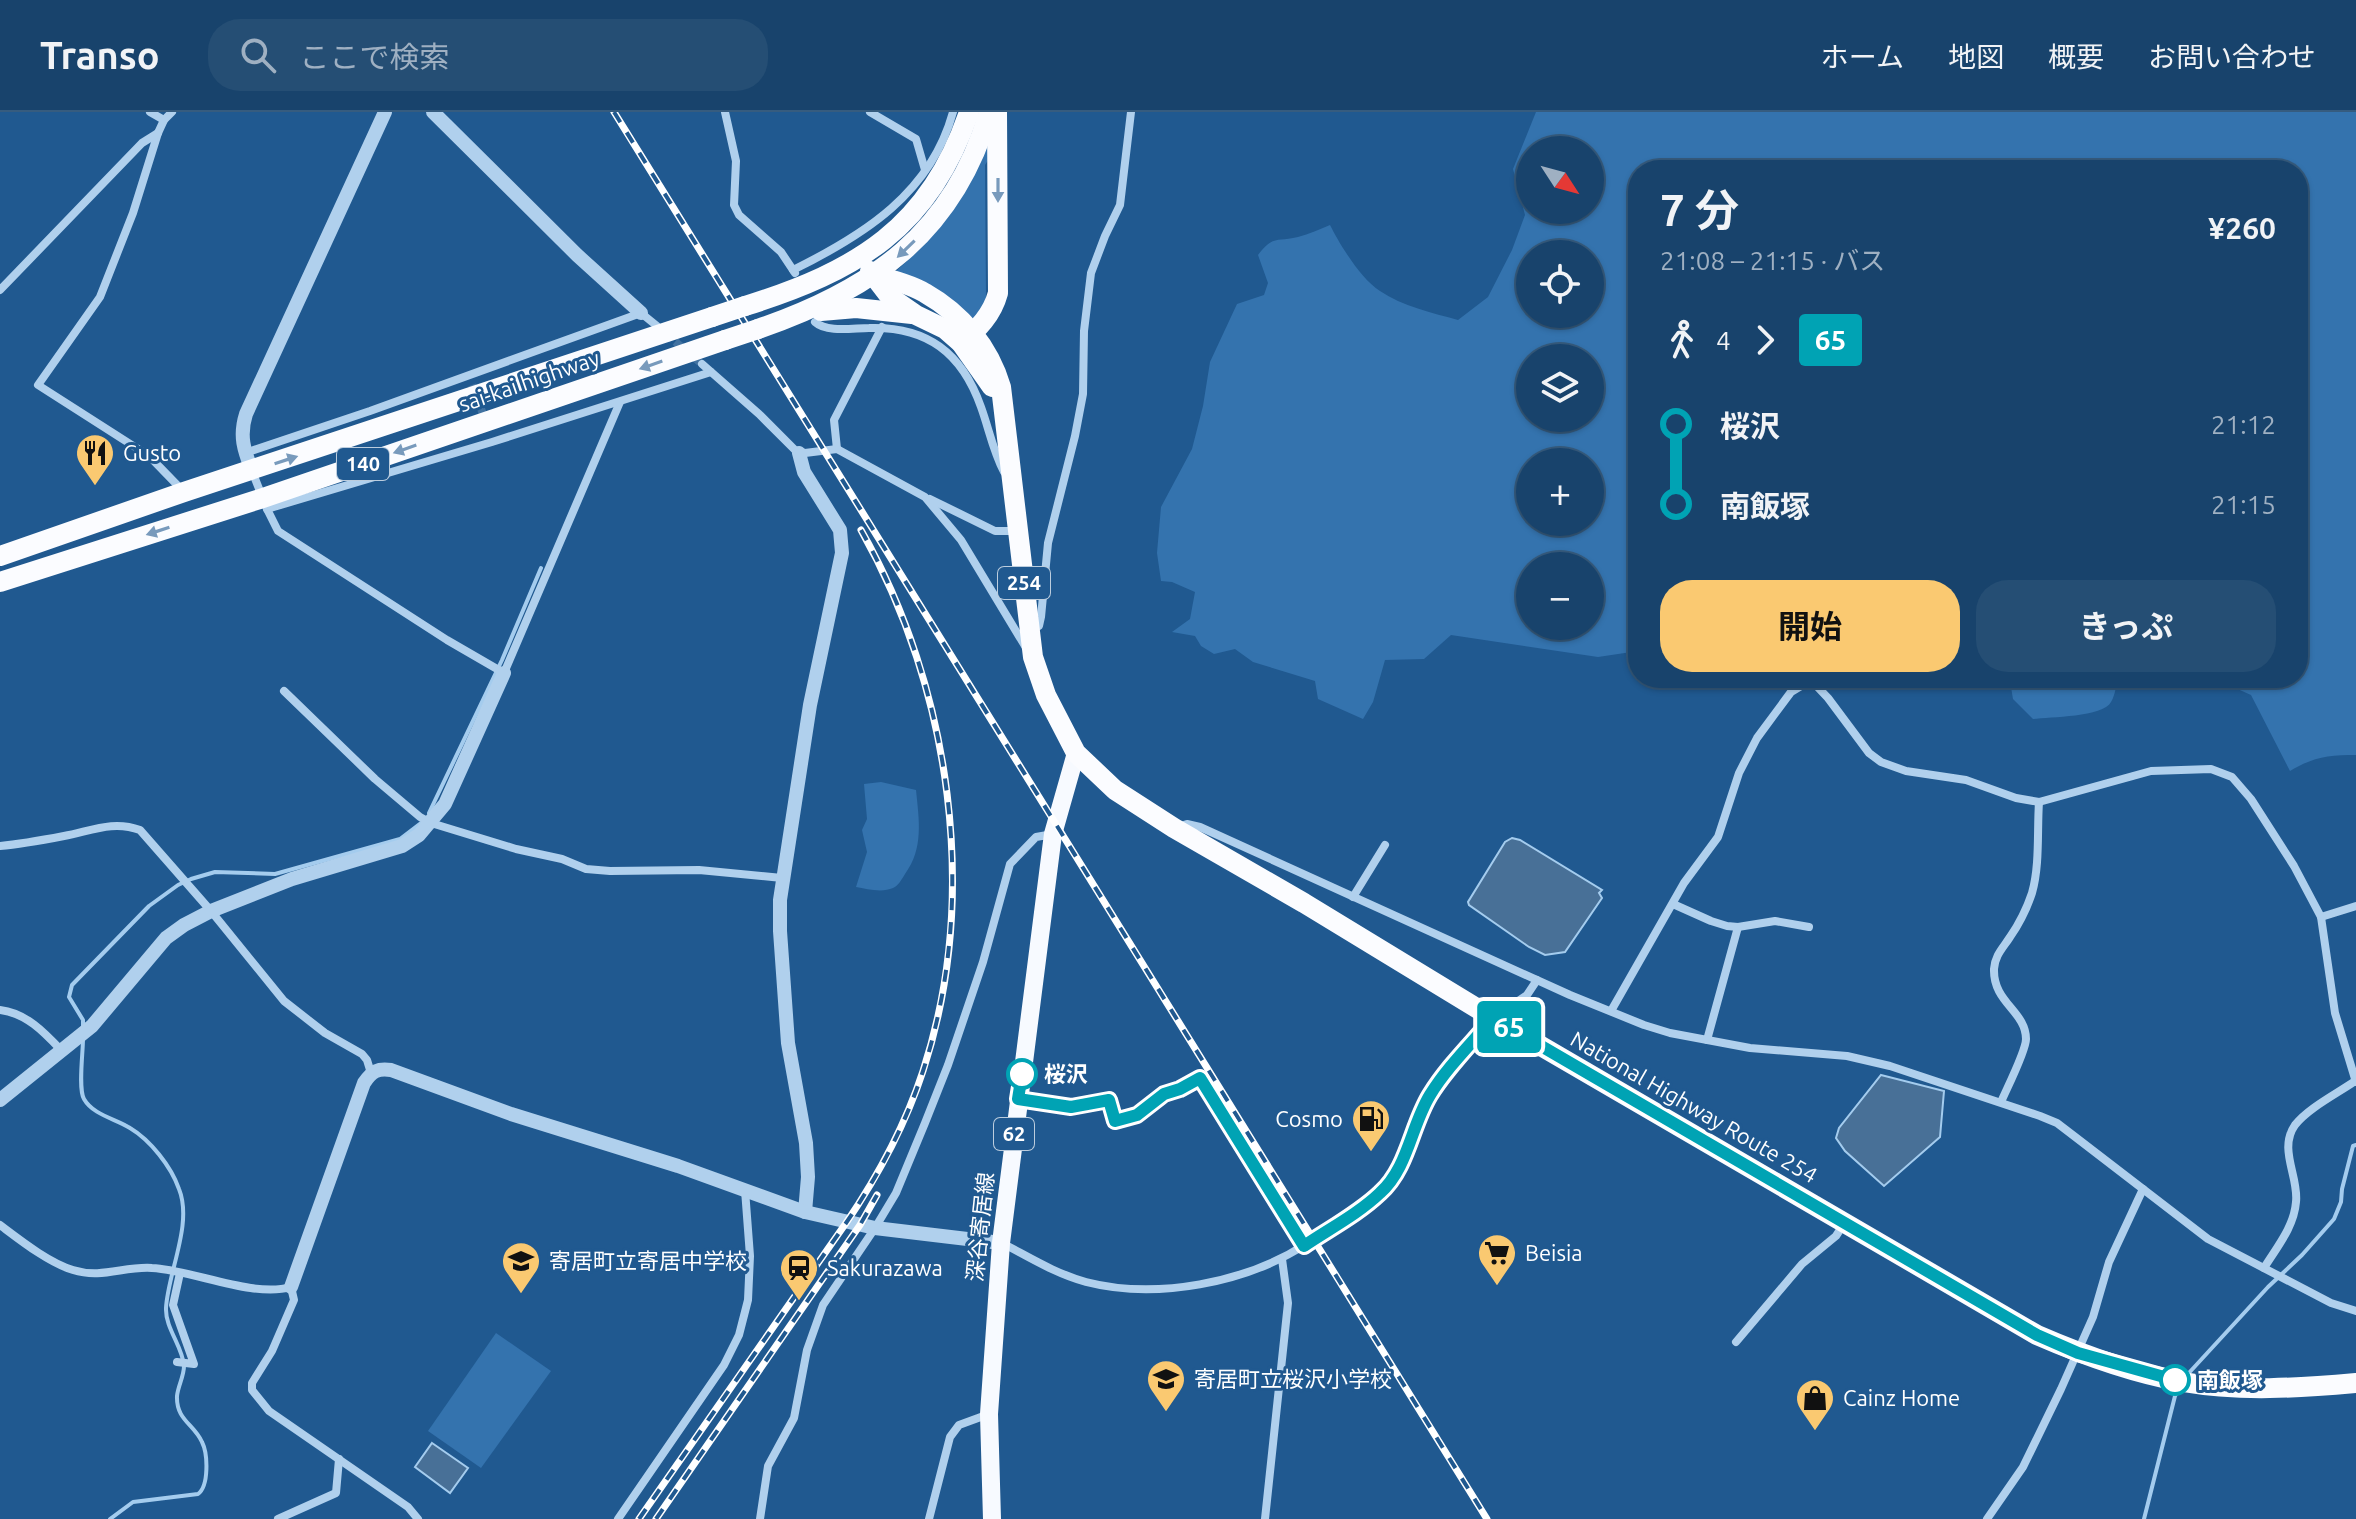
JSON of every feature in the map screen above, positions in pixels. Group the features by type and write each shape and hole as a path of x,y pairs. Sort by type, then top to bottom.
{"highway":[{"name":"sai-kai highway","path":"0,582 265,503 725,340 806,318 842,295 923,203 947,164 969,112"},
{"name":"sai-kai highway","path":"0,556 184,492 248,462 782,295 903,253 927,229 949,199 973,158 989,112"},
{"path":"967,338 994,308 998,293 997,112"},
{"name":"National Highway Route 254","path":"867,266 890,297 916,315 967,338 990,357 1002,404 1033,657 1046,695 1076,753 1115,790 1493,1018 2037,1335 2078,1353 2183,1382 2224,1387 2308,1387 2356,1383"},
{"name":"National Highway Route 254","path":"867,266 923,291 962,320 967,338"},
{"path":"806,318 856,308 916,315"}],"main road":[{"name":"深谷寄居線","path":"992,1519 989,1414 1001,1243 1053,834 1076,753"}],"street":[{"path":"150,112 164,120"},
{"path":"172,112 158,133 133,213 100,297 38,385 149,456 184,492"},
{"path":"385,112 241,429 248,462 278,531 504,673"},
{"path":"433,112 567,245 657,326"},
{"path":"725,112 736,161 734,205 739,215 781,252 798,280"},
{"path":"870,112 916,139 925,170"},
{"path":"793,270 868,229 908,193 940,146 953,112"},
{"path":"1030,629 1039,626 1041,617 1048,543 1083,394 1084,331 1091,273 1120,205 1131,112"},
{"path":"0,290 142,143 158,133"},
{"path":"248,462 641,313"},
{"path":"806,318 820,327 908,330 935,341 956,361 971,383 995,456 1012,488"},
{"path":"837,449 834,420 882,327"},
{"path":"702,364 799,453 804,472 840,530 842,553 810,705 782,878 780,931 783,979 788,1043 806,1143 808,1177 805,1212"},
{"path":"265,503 492,442 711,372"},
{"path":"0,1100 92,1026 166,938 184,925 292,879 402,846 431,823 445,804 504,673 620,402"},
{"path":"489,430 492,442"},
{"path":"799,453 837,449 995,531 1018,531"},
{"path":"925,497 961,540 1033,657"},
{"path":"1611,1011 1684,883 1718,837 1739,773 1757,738 1797,688"},
{"path":"1819,688 1862,745 1881,762 1906,771 1966,780 2016,798 2039,802 2151,771 2211,769 2232,777 2251,799 2294,866 2321,917 2335,1013 2356,1082 2308,1113 2290,1134 2290,1167 2297,1190 2296,1205 2288,1230 2264,1268"},
{"path":"284,691 375,779 431,823 516,849 562,859 586,869 699,870 782,878"},
{"path":"2001,1102 2026,1041 2018,1016 2000,996 1994,969 1998,953 2021,918 2032,892 2039,802"},
{"path":"0,846 69,835 112,824 140,830 284,1001 325,1033 362,1054 371,1073"},
{"path":"1174,828 1187,824 1200,827 1537,980 1644,1025 1750,1048 1847,1056 1890,1066 2057,1123 2208,1239 2331,1303 2356,1311"},
{"path":"760,1519 768,1466 794,1418 807,1350 823,1305 896,1193 948,1065 983,962 1010,864 1036,837 1053,834"},
{"path":"1353,897 1385,845"},
{"path":"1673,904 1711,921 1738,927 1775,921 1809,927"},
{"path":"2321,917 2356,906"},
{"path":"1707,1040 1738,927"},
{"path":"418,1519 408,1507 269,1411 252,1390 252,1383 272,1351 294,1300 291,1287 364,1083 371,1073 381,1068 552,1128 678,1166 805,1212 875,1228 1001,1243 1089,1283 1138,1290 1163,1289 1247,1274 1282,1259 1381,1192 1396,1173 1409,1146 1416,1120 1432,1092 1493,1018 1527,995 1537,980"},
{"path":"0,1010 32,1023 61,1050"},
{"path":"1018,1099 1071,1107 1109,1100 1115,1121 1137,1115 1164,1094 1200,1078 1309,1243"},
{"path":"1987,1519 2023,1467 2078,1353 2093,1317 2109,1262 2143,1189"},
{"path":"618,1519 724,1365 739,1335 748,1300 750,1271 745,1190"},
{"path":"1736,1342 1802,1264 1836,1236 1845,1222"},
{"path":"0,1225 22,1242 78,1272 89,1274 152,1268 244,1286 281,1290 291,1287"},
{"path":"1265,1519 1288,1303 1282,1259"},
{"path":"177,1362 194,1364 173,1305 180,1273"},
{"path":"929,1519 950,1437 959,1425 989,1414"},
{"path":"278,1519 336,1493 339,1459"}],"shaded area":[{"path":"1536,112 2356,112 2356,755 2322,758 2290,771 2251,695 2235,688 2308,688 2308,160 1628,160 1628,652 1598,657 1451,635 1424,659 1385,660 1373,702 1363,719 1318,699 1315,681 1253,662 1235,649 1214,654 1201,646 1195,636 1172,632 1190,619 1195,592 1172,582 1161,581 1157,553 1161,507 1192,449 1210,362 1237,304 1264,295 1268,283 1258,255 1263,249 1276,240 1298,237 1330,225 1345,252 1373,286 1408,305 1458,320 1488,297 1522,224 1604,224 1604,136 1526,136"},
{"path":"991,134 992,154 985,165 986,299 972,324 893,274 938,229"},
{"path":"2011,688 2116,688 2113,699 2106,707 2063,717 2033,719 2013,699"},
{"path":"881,782 916,790 919,834 911,864 897,886 879,890 856,887 867,852 862,830 867,819 864,784"},
{"path":"1512,838 1602,890 1599,893 1602,898 1565,952 1545,955 1469,905 1505,842"},
{"path":"1881,1075 1944,1091 1940,1137 1884,1186 1845,1151 1836,1138 1839,1128"},
{"path":"496,1333 551,1371 481,1468 428,1431"},
{"path":"432,1443 468,1468 450,1493 415,1467"}],"waterway":[{"path":"429,813 502,660 541,568"},
{"path":"83,1026 83,1020 69,997 72,985 149,906 178,885 215,872 275,874 400,839 421,823"},
{"path":"83,1039 81,1079 84,1099 93,1109 145,1139 165,1163 179,1189 183,1203 182,1233 166,1315 184,1366 177,1404 182,1416 202,1442 206,1462 206,1477 198,1494 133,1502 110,1519"},
{"path":"2187,1375 2334,1219 2341,1202 2353,1146 2356,1145"},
{"path":"2144,1519 2179,1389"}],"tunnel":[{"path":"666,334 702,364"},
{"path":"472,385 486,422"}],"railway":[{"path":"614,112 1487,1519"},
{"path":"639,1519 869,1187 890,1150 916,1091 940,1004 950,935 952,865 947,794 935,725 917,657 892,592 861,530"},
{"path":"656,1519 860,1225 877,1195"}],"bus line":[{"name":"65","path":"1022,1074 1018,1099 1071,1107 1109,1100 1115,1121 1137,1115 1164,1094 1200,1078 1304,1246 1381,1192 1396,1173 1409,1146 1416,1120 1432,1092 1493,1018 2037,1335 2078,1353 2175,1380"}],"place":[{"name":"Gusto","path":"95,487"},
{"name":"桜沢","path":"1022,1074"},
{"name":"Cosmo","path":"1371,1153"},
{"name":"Beisia","path":"1497,1287"},
{"name":"寄居町立寄居中学校","path":"521,1295"},
{"name":"Sakurazawa","path":"799,1302"},
{"name":"南飯塚","path":"2175,1380"},
{"name":"寄居町立桜沢小学校","path":"1166,1413"},
{"name":"Cainz Home","path":"1815,1432"}]}
